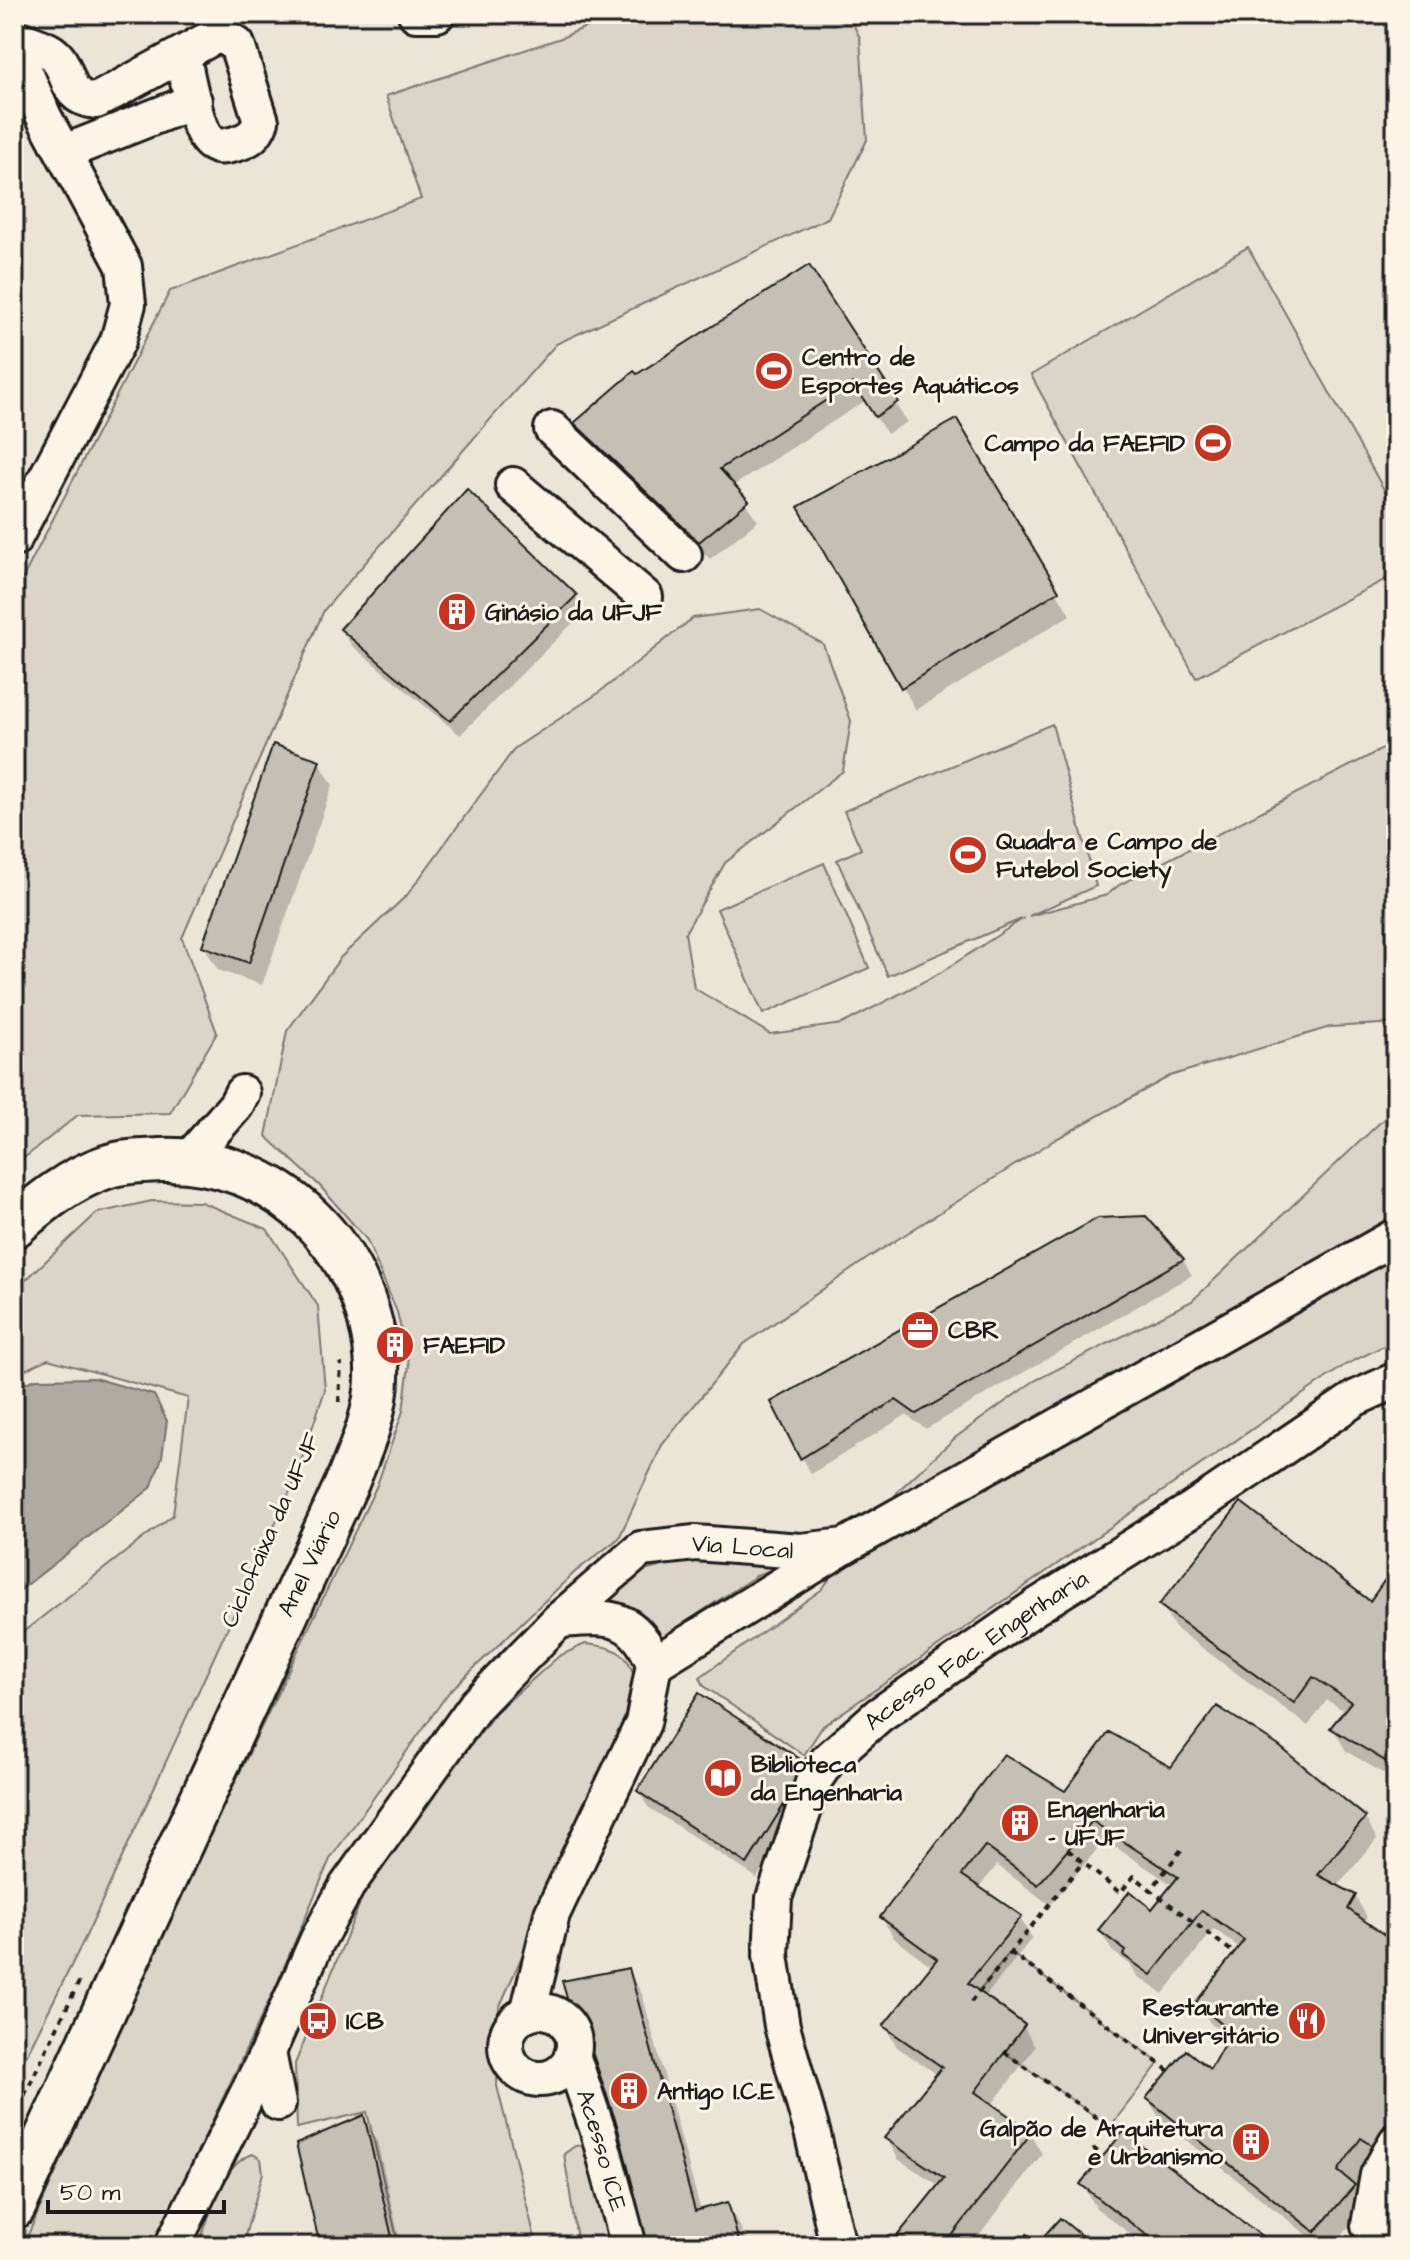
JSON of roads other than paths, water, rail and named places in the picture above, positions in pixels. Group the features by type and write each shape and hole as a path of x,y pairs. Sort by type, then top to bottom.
{"main road":[{"name":"Anel Viário","path":"14,1226 51,1194 106,1166 189,1159 245,1174 308,1213 342,1252 366,1306 378,1371 368,1432 14,2207"}],"lane":[{"path":"20,14 20,26 14,36 51,52 73,92 83,100 96,101 182,54 215,36 227,38 237,45 261,121 258,132 247,140 220,147 209,142 201,130 182,54"},
{"path":"416,14 437,14"},
{"path":"14,46 23,72 124,266 128,304 118,341 14,539"},
{"path":"65,152 194,101"},
{"path":"552,429 684,555"},
{"path":"513,485 645,597"},
{"path":"189,1159 239,1099 234,1132 245,1174"},
{"name":"Via Local","path":"172,2246 268,2052 317,1941 347,1886 476,1705 559,1620 641,1549 695,1543 801,1551 845,1546 1396,1236"},
{"name":"Acesso Fac. Engenharia","path":"838,2246 813,2135 782,2026 771,1955 774,1898 814,1780 828,1760 879,1715 1037,1606 1191,1510 1356,1398 1396,1380"},
{"path":"654,1664 845,1546"},
{"path":"528,2013 552,1914 643,1723 654,1664 638,1634 611,1617 559,1620"},
{"path":"550,2012 567,2024 574,2044 572,2055 561,2072 541,2079 531,2078 513,2066 508,2057 507,2036 512,2026 528,2013 550,2012"},
{"path":"268,2052 278,2103"},
{"name":"Acesso ICE","path":"572,2055 598,2131 629,2246"},
{"path":"1360,2235 1378,2175 1396,2142"},
{"path":"1360,2235 1396,2191"}],"place":[{"name":"Centro de Esportes Aquáticos","path":"774,371"},
{"name":"Campo da FAEFID","path":"1213,443"},
{"name":"Ginásio da UFJF","path":"457,612"},
{"name":"Quadra e Campo de Futebol Society","path":"968,855"},
{"name":"CBR","path":"920,1330"},
{"name":"FAEFID","path":"395,1345"},
{"name":"Biblioteca da Engenharia","path":"723,1778"},
{"name":"Engenharia - UFJF","path":"1020,1823"},
{"name":"ICB","path":"318,2021"},
{"name":"Restaurante Universitário","path":"1307,2021"},
{"name":"Antigo I.C.E","path":"629,2091"},
{"name":"Galpão de Arquitetura e Urbanismo","path":"1251,2142"}]}
